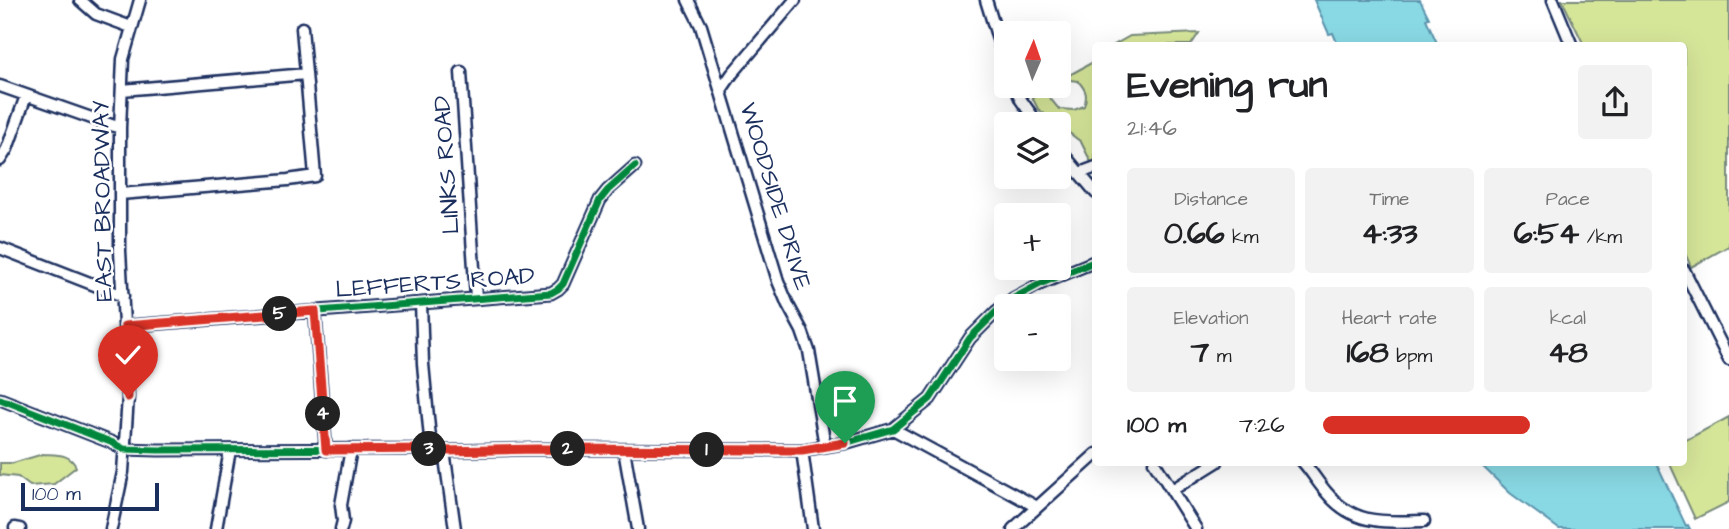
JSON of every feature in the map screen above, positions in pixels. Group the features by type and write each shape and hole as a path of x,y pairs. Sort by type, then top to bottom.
{"street":[{"path":"80,0 96,13 131,27"},
{"name":"EAST BROADWAY","path":"111,529 122,472 128,397 120,251 123,59 140,0"},
{"name":"WOODSIDE DRIVE","path":"688,0 701,26 778,281 802,330 809,351 825,446"},
{"path":"721,90 795,0"},
{"path":"986,0 994,26"},
{"path":"1553,0 1570,42"},
{"path":"120,194 315,176 302,28"},
{"name":"LINKS ROAD","path":"461,72 476,298"},
{"path":"122,90 306,74"},
{"path":"0,86 120,128"},
{"path":"0,160 7,149 26,96"},
{"path":"1071,163 1092,188"},
{"name":"LEFFERTS ROAD","path":"125,326 551,293 563,284 600,200 635,166"},
{"path":"1080,173 1092,168"},
{"path":"0,248 123,296"},
{"path":"0,399 124,449 802,450 845,443 893,429 930,399 970,338 996,312 1014,298 1042,283 1092,263"},
{"path":"1687,276 1729,360"},
{"path":"421,303 423,364 431,449"},
{"path":"315,311 326,450"},
{"path":"893,429 1037,507"},
{"path":"341,529 341,505 351,449"},
{"path":"216,529 230,450"},
{"path":"624,450 638,529"},
{"path":"802,450 813,529"},
{"path":"444,451 455,529"},
{"path":"1013,529 1092,458"},
{"path":"1157,466 1196,529"},
{"path":"1172,490 1211,466"},
{"path":"1306,466 1335,502 1359,517 1380,522 1424,521"}],"green space":[{"path":"1562,0 1729,0 1729,246 1691,267 1687,258 1687,42 1583,42"},
{"path":"1199,33 1193,42 1119,42 1130,36"},
{"path":"1092,63 1092,164 1081,142 1071,134 1071,112 1042,112 1032,98 1049,98 1059,109 1074,110 1084,106 1086,96 1078,81 1071,80 1071,74"},
{"path":"1729,417 1729,502 1695,519 1671,466 1687,466 1687,439"},
{"path":"43,454 66,457 76,467 54,484 30,486 18,477 0,475 0,463 13,463"}],"water":[{"path":"1314,0 1420,0 1437,42 1337,42 1333,33 1329,34"},
{"path":"1482,466 1658,466 1686,526 1690,529 1559,529 1510,493"}],"cycle path":[{"path":"125,326 551,293 563,284 600,200 635,166"},
{"path":"0,399 124,449 802,450 845,443 893,429 930,399 970,338 996,312 1014,298 1042,283 1092,263"}],"route":[{"path":"128,397 125,326 315,311 326,450 802,450 845,443"}]}
